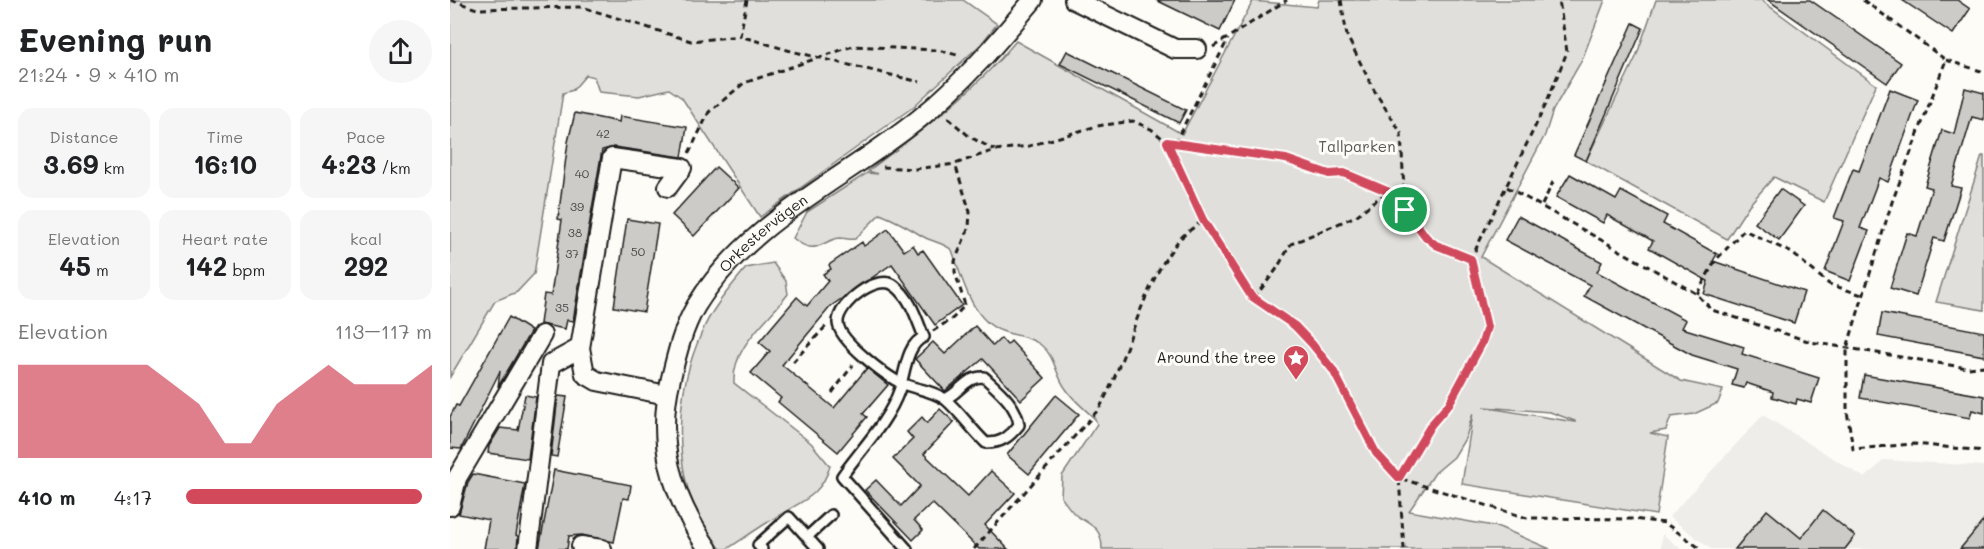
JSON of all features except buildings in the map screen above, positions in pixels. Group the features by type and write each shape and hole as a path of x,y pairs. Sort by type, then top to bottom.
{"street":[{"name":"Orkestervägen","path":"708,549 686,517 668,464 665,427 667,395 686,325 696,306 731,260 796,205 857,166 921,118 979,64 1033,0"},
{"path":"1074,0 1175,50 1197,49"},
{"path":"667,395 597,381 585,374 580,348 612,158 682,168 668,187"},
{"path":"450,506 457,478 542,335"},
{"path":"528,549 551,364 580,348"},
{"path":"581,546 602,549"}],"lane":[{"path":"907,549 842,476 891,407 902,383 912,348 918,340 924,337 909,302 894,285 885,282 874,284 859,294 838,316 839,329 862,354 902,383 945,399 986,443 999,443 1010,436 1018,425 1018,416 1010,404 984,377 976,377 962,385 954,396 945,399"},
{"path":"807,537 831,515"},
{"path":"762,549 758,545 789,517 818,549"}],"path":[{"path":"451,0 477,9 582,7 691,41 740,36 920,82"},
{"path":"740,36 747,0"},
{"path":"1197,49 1218,47 1287,0"},
{"path":"1341,0 1347,36 1374,90 1401,133 1405,210"},
{"path":"1404,549 1399,478 1431,425 1449,404 1485,335 1487,327 1471,259 1507,187 1567,52 1559,0"},
{"path":"1863,0 1946,60 1984,72"},
{"path":"1175,143 1228,39"},
{"path":"682,168 709,112 744,83 854,46 938,50 969,58 979,64"},
{"path":"1946,60 1892,202 1847,348 1847,411 1853,449 1914,444 1984,451"},
{"path":"948,118 970,137 995,150"},
{"path":"857,166 915,169 955,164 995,150 1029,146 1097,126 1133,121 1151,129 1167,142 1203,220 1254,298 1295,326 1333,370 1376,453 1399,478 1527,518 1633,519 1665,523 1701,549"},
{"path":"1167,142 1286,159 1329,174 1344,173 1394,194 1426,237 1436,245 1471,259"},
{"path":"924,337 953,318 965,305 955,272 955,261 969,227 970,212 955,164"},
{"path":"1542,205 1553,182"},
{"path":"1507,187 1697,294 1712,310 1811,342 1968,368 1984,366"},
{"path":"1254,298 1276,270 1291,244 1356,216 1387,191"},
{"path":"974,549 1099,410 1114,383 1129,337 1162,267 1179,240 1203,220"},
{"path":"1697,294 1715,261 1744,230 1792,253 1829,284 1862,295"},
{"path":"793,362 830,321 838,316"},
{"path":"832,393 862,354"}],"shaded area":[{"path":"1763,415 1865,478 1884,460 1984,466 1984,549 1711,549 1669,517"},
{"path":"1662,534 1681,549 1661,549"}],"green space":[{"path":"450,0 963,0 997,24 981,44 913,107 760,217 682,98 669,89 639,96 599,92 594,77 586,75 573,90 563,93 534,274 517,292 495,301 450,377"},
{"name":"Tallparken","path":"1319,0 1605,0 1582,60 1553,110 1545,135 1481,257 1681,381 1723,390 1718,403 1694,414 1671,417 1666,430 1650,433 1668,437 1656,515 1462,484 1473,413 1466,437 1454,457 1435,473 1409,511 1499,527 1550,549 1102,549 1098,532 1092,525 1075,514 1061,497 1062,476 1097,424 1095,419 1062,384 1050,355 1041,345 1027,338 1002,331 983,318 969,296 952,250 880,214 855,239 833,239 818,246 807,247 793,238 807,212 867,173 878,174 868,171 927,126 964,94 1000,60 1016,41 1182,134 1253,1 1317,7","holes":["1483,407 1550,412 1575,422"]},
{"path":"1656,0 1761,0 1876,85 1824,202 1774,177 1749,205 1727,239 1586,161 1636,57"},
{"path":"1982,156 1984,156 1984,310 1936,302"},
{"path":"773,263 786,281 788,294 745,346 735,370 734,383 811,443 830,466 821,485 809,497 727,549 721,549 701,524 685,477 681,453 681,428 686,379 702,332 722,299 746,268"}],"place":[{"name":"Around the tree","path":"1296,381"}],"route":[{"path":"1167,142 1286,159 1329,174 1344,173 1394,194 1405,210 1426,237 1436,245 1471,259 1474,282 1487,327 1482,343 1449,404 1431,425 1399,478 1376,453 1333,370 1312,344 1295,326 1251,296 1203,220 1167,142"}]}
